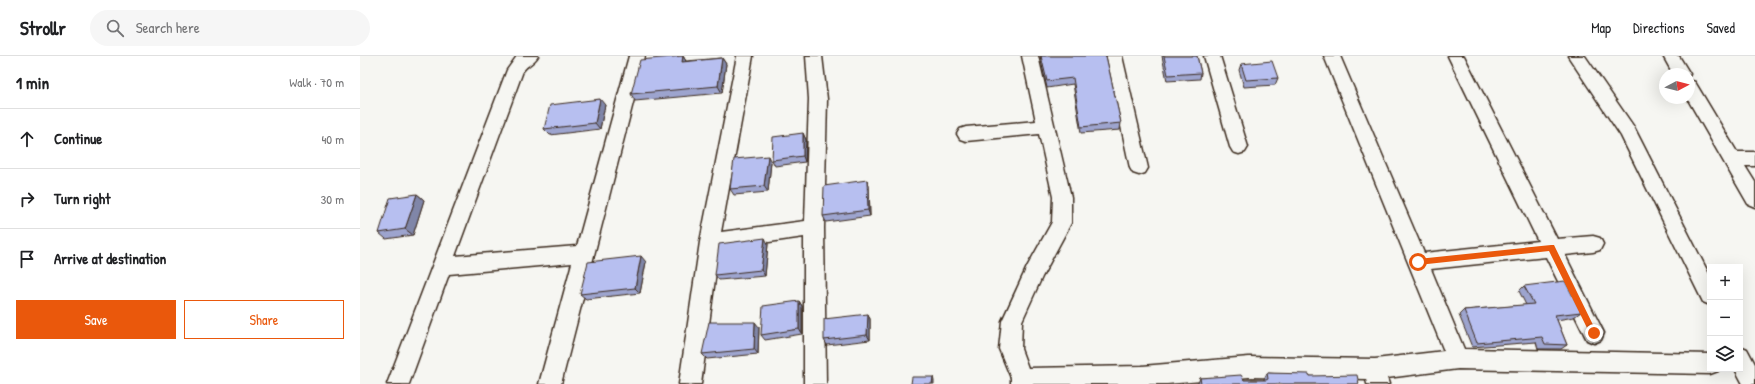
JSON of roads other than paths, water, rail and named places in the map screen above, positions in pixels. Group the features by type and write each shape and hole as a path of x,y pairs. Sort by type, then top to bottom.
{"street":[{"path":"398,384 515,70 521,61 530,56"},
{"path":"550,384 637,56"},
{"path":"690,384 710,242 745,56"},
{"path":"814,56 818,99 814,228 815,384"},
{"path":"1030,56 1062,197 1061,223 1034,273 1012,321 1010,349 1022,381 1142,380 1251,376 1377,377 1458,359 1707,364"},
{"path":"1114,56 1139,168"},
{"path":"1212,56 1239,147"},
{"path":"1332,56 1458,359"},
{"path":"1456,56 1594,333"},
{"path":"1576,56 1628,132 1707,290"},
{"path":"1672,56 1679,68"},
{"path":"1695,96 1755,199"},
{"path":"966,134 1046,127"},
{"path":"1732,159 1755,159"},
{"path":"710,242 814,228"},
{"path":"1418,262 1593,244"},
{"path":"442,266 584,254"},
{"path":"1743,364 1754,384"}]}
